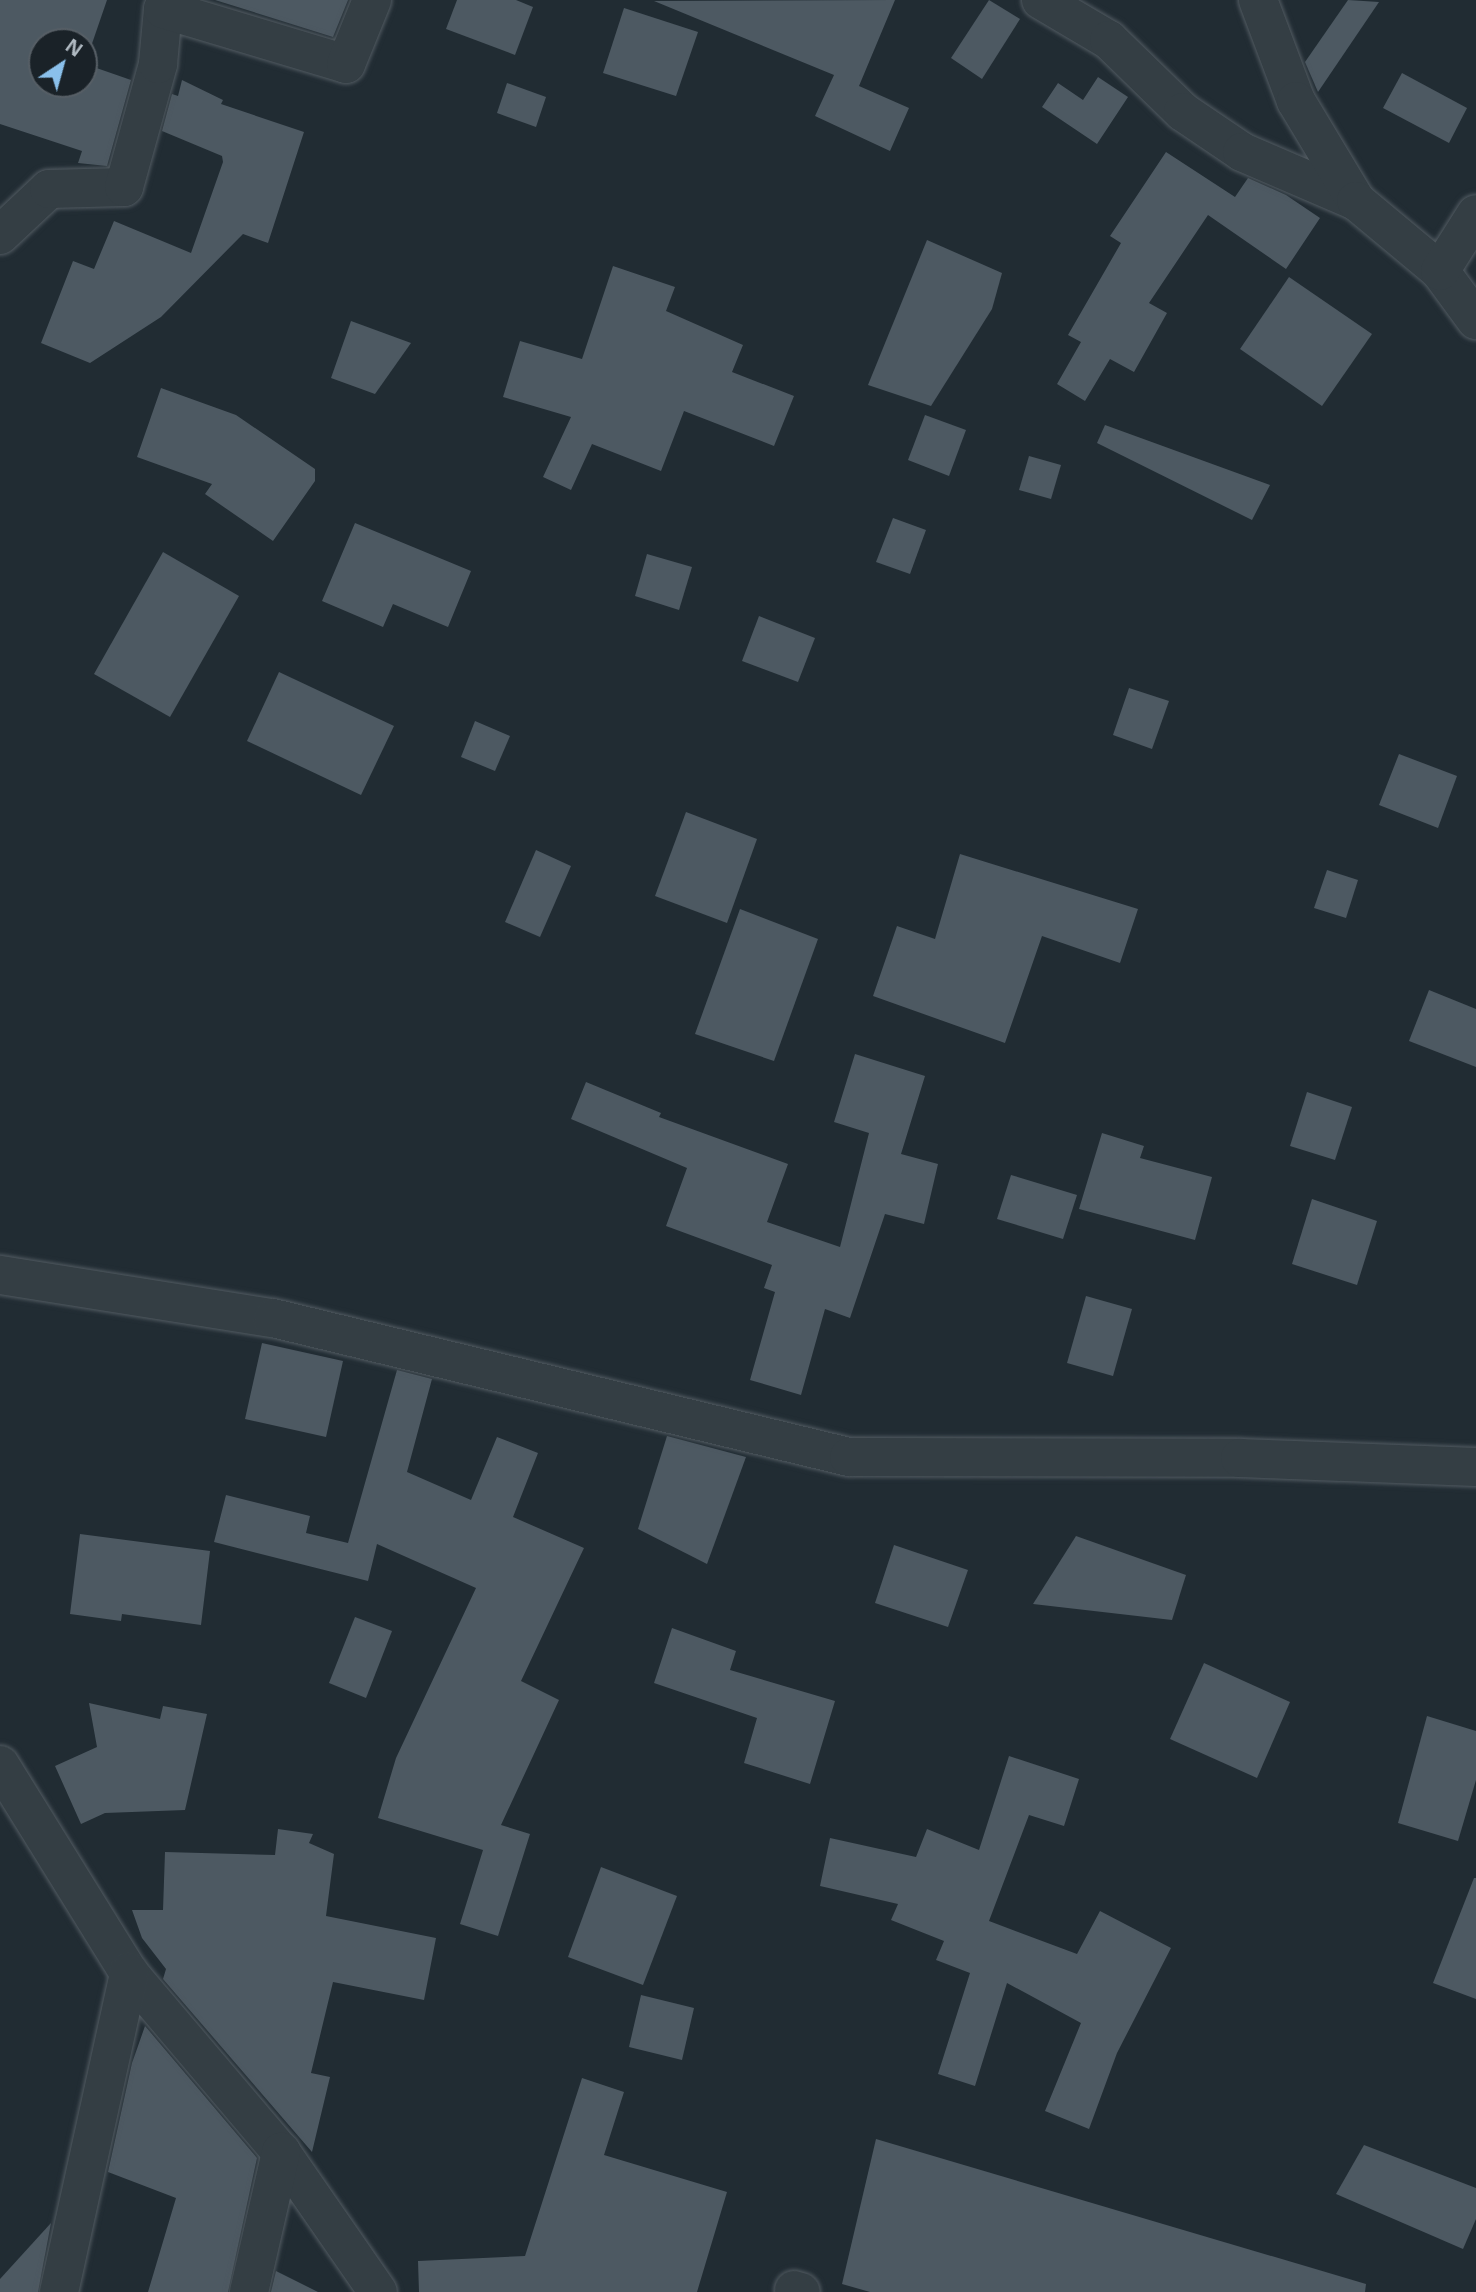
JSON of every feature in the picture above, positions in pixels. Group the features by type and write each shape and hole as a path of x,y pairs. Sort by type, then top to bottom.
{"street":[{"path":"0,235 50,189 124,187 158,64 163,9 346,64 372,0"},
{"path":"1041,0 1109,40 1183,112 1242,152 1356,201 1440,271 1476,320"},
{"path":"1258,0 1296,100 1356,201"},
{"path":"1440,271 1476,214"},
{"path":"0,1275 273,1318 849,1457 1240,1458 1476,1467"},
{"path":"0,1765 129,1973 281,2152 378,2292"},
{"path":"59,2292 129,1973"},
{"path":"249,2292 281,2152"}],"building":[{"path":"0,0 107,0 97,28 28,28 28,98 98,98 98,69 131,80 107,166 78,163 82,151 0,124"},
{"path":"215,0 348,0 333,37"},
{"path":"457,0 516,0 533,7 515,55 446,29"},
{"path":"895,0 859,86 909,108 890,151 815,116 834,75 654,1"},
{"path":"989,0 1020,19 982,79 951,58"},
{"path":"1348,0 1379,2 1318,92 1305,62"},
{"path":"624,8 698,32 676,96 603,73"},
{"path":"1402,73 1467,108 1449,143 1383,108"},
{"path":"1098,77 1128,97 1097,144 1042,107 1058,83 1083,100"},
{"path":"182,80 223,100 221,104 304,132 268,243 243,234 161,317 90,363 41,343 73,261 94,269 114,221 191,253 223,162 222,156 162,131 172,94 178,96"},
{"path":"507,83 546,97 536,127 497,113"},
{"path":"1166,152 1235,197 1248,178 1286,195 1320,218 1286,269 1208,215 1149,303 1167,313 1134,372 1110,359 1085,401 1057,384 1081,342 1068,335 1121,243 1110,236"},
{"path":"927,240 1002,273 992,309 931,406 868,385"},
{"path":"613,266 675,287 666,311 743,345 732,372 794,396 774,446 684,411 661,471 592,444 571,490 543,477 571,417 503,397 520,341 582,359"},
{"path":"1289,277 1372,334 1322,406 1240,349"},
{"path":"351,321 411,343 375,394 331,378"},
{"path":"161,388 236,415 315,469 315,481 273,541 205,494 212,484 137,457"},
{"path":"925,415 966,430 949,476 908,460"},
{"path":"1105,425 1270,485 1252,520 1097,443"},
{"path":"1029,456 1061,465 1051,499 1019,490"},
{"path":"893,518 926,530 910,574 876,562"},
{"path":"355,523 471,571 448,627 393,604 383,627 322,601"},
{"path":"163,552 239,596 170,717 94,674"},
{"path":"647,554 692,567 679,610 635,596"},
{"path":"759,616 815,638 798,682 742,661"},
{"path":"279,672 394,726 361,795 247,741"},
{"path":"1129,688 1169,701 1152,749 1113,735"},
{"path":"475,721 510,736 495,771 461,757"},
{"path":"1399,754 1457,776 1438,828 1379,805"},
{"path":"686,812 757,839 727,923 655,896"},
{"path":"536,850 571,866 540,937 505,922"},
{"path":"960,854 1138,909 1120,963 1042,936 1005,1043 873,996 897,926 935,939"},
{"path":"1327,870 1358,880 1346,918 1314,908"},
{"path":"740,909 818,939 774,1061 695,1034"},
{"path":"1429,990 1476,1009 1476,1067 1409,1041"},
{"path":"855,1054 925,1076 901,1154 938,1164 924,1224 885,1214 850,1318 825,1309 801,1395 750,1380 775,1292 764,1288 772,1265 666,1226 687,1168 571,1119 586,1082 661,1113 659,1117 788,1164 767,1222 840,1247 869,1133 834,1122"},
{"path":"1307,1092 1352,1107 1335,1160 1290,1146"},
{"path":"1102,1133 1144,1146 1140,1158 1212,1177 1195,1240 1079,1209"},
{"path":"1011,1175 1077,1195 1063,1239 997,1219"},
{"path":"1312,1199 1377,1221 1357,1285 1292,1264"},
{"path":"1086,1296 1132,1309 1113,1376 1067,1363"},
{"path":"262,1343 343,1361 326,1437 245,1419"},
{"path":"397,1370 432,1379 407,1472 471,1500 497,1437 538,1453 513,1517 584,1548 521,1681 559,1700 501,1825 530,1834 498,1936 460,1924 483,1850 378,1818 396,1758 476,1588 377,1544 368,1581 214,1542 226,1495 310,1516 306,1533 348,1543"},
{"path":"667,1436 746,1457 707,1564 638,1529"},
{"path":"80,1534 210,1551 201,1625 122,1614 121,1621 70,1614"},
{"path":"1076,1536 1186,1575 1172,1620 1033,1604"},
{"path":"894,1545 968,1570 948,1627 875,1603"},
{"path":"355,1617 392,1631 366,1698 329,1683"},
{"path":"672,1628 736,1651 730,1670 835,1701 810,1784 744,1763 757,1718 654,1683"},
{"path":"1204,1663 1290,1702 1257,1778 1170,1739"},
{"path":"89,1703 160,1719 163,1706 207,1714 185,1810 105,1813 81,1824 55,1766 97,1747"},
{"path":"1427,1716 1476,1731 1476,1780 1458,1841 1398,1823"},
{"path":"1009,1756 1079,1779 1064,1826 1029,1815 989,1921 1077,1954 1100,1911 1171,1948 1117,2053 1089,2129 1045,2111 1081,2023 1007,1983 975,2086 938,2074 970,1973 936,1960 944,1941 891,1920 898,1904 820,1886 830,1838 916,1857 927,1829 979,1850"},
{"path":"278,1829 313,1834 309,1843 334,1854 326,1916 436,1938 424,2000 333,1982 311,2073 330,2077 312,2152 163,1979 166,1969 142,1938 132,1910 163,1910 165,1852 275,1855"},
{"path":"601,1867 677,1896 643,1985 568,1957"},
{"path":"1476,1878 1476,1999 1433,1983"},
{"path":"641,1995 694,2008 682,2060 629,2047"},
{"path":"145,2026 257,2158 228,2292 148,2292 176,2198 108,2172 132,2063"},
{"path":"582,2078 624,2092 604,2155 727,2192 697,2292 419,2292 418,2261 525,2256"},
{"path":"876,2139 1366,2284 1365,2292 870,2292 842,2284"},
{"path":"1364,2145 1476,2188 1476,2219 1463,2249 1336,2194"},
{"path":"51,2223 38,2292 0,2292 0,2279"},
{"path":"276,2271 318,2292 271,2292"}]}
